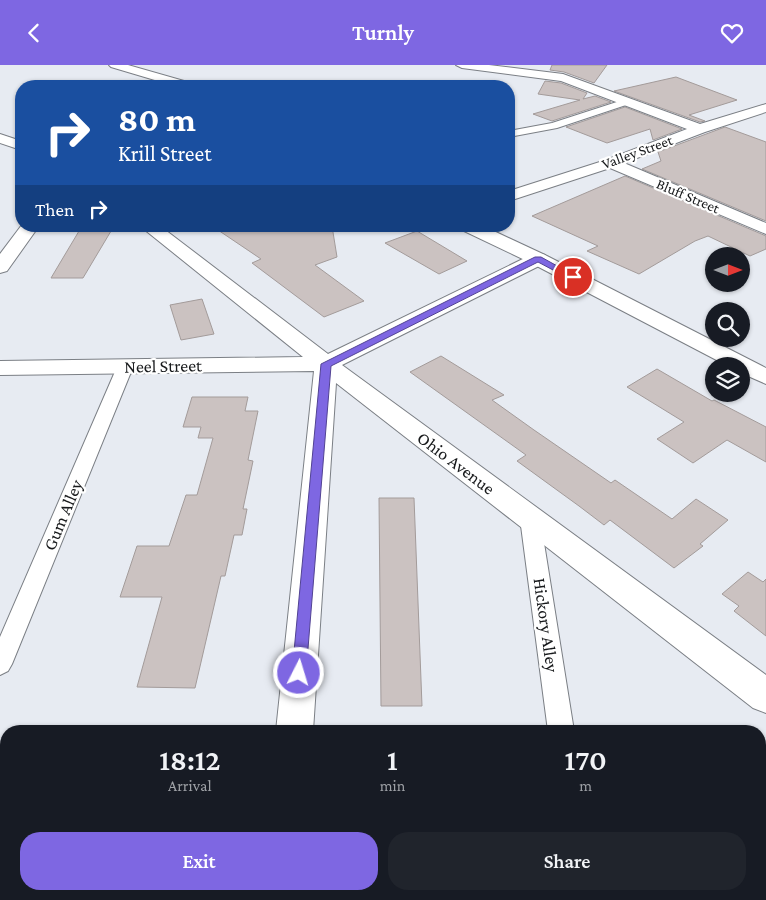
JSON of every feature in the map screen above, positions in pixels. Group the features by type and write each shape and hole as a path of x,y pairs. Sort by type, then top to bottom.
{"street":[{"path":"115,65 166,80"},
{"path":"462,65 562,78 700,129"},
{"name":"Valley Street","path":"515,194 611,163 700,129 766,108"},
{"path":"738,118 757,124"},
{"path":"0,138 15,144"},
{"name":"Bluff Street","path":"611,163 766,229"},
{"path":"0,267 26,232"},
{"name":"Ohio Avenue","path":"157,232 326,364 766,696"},
{"path":"481,232 538,259 766,377"},
{"path":"295,725 326,364 538,259"},
{"name":"Neel Street","path":"0,368 326,364"}],"lane":[{"path":"515,134 554,126 626,102"},
{"name":"Gum Alley","path":"0,664 125,367"},
{"name":"Hickory Alley","path":"530,518 561,725"}],"building":[{"path":"552,65 607,65 594,83 564,72 550,70"},
{"path":"676,77 737,100 689,115 705,121 700,122 614,91"},
{"path":"545,81 561,83 587,93 583,99 595,96 611,102 552,121 533,114 580,100 538,94"},
{"path":"625,107 682,129 653,140 650,129 607,143 566,127"},
{"path":"725,127 766,142 766,221 642,169 661,161 658,152"},
{"path":"625,176 766,236 766,249 750,256 750,247 731,247 708,236 695,241 639,274 587,251 598,246 532,216"},
{"path":"78,232 110,232 83,278 51,278"},
{"path":"221,232 333,232 337,257 315,265 364,301 324,317 252,263 261,259"},
{"path":"419,232 467,261 439,274 385,243"},
{"path":"202,299 214,334 181,340 170,305"},
{"path":"441,356 504,395 492,400 534,430 611,483 615,480 672,519 696,499 728,520 700,544 703,546 674,568 610,520 604,525 517,461 526,455 410,372"},
{"path":"657,369 705,397 705,402 718,402 766,427 766,462 727,440 693,463 657,439 684,422 627,387"},
{"path":"192,397 248,397 245,411 258,411 248,460 253,461 243,509 247,509 242,535 234,535 225,576 221,576 195,688 137,687 162,597 120,597 137,546 169,546 186,495 197,495 213,438 198,438 201,427 183,427"},
{"path":"379,498 414,498 422,706 381,706"},
{"path":"748,572 763,582 766,579 766,636 734,611 739,606 722,594"}],"route":[{"path":"299,673 326,364 538,259 573,277"}]}
